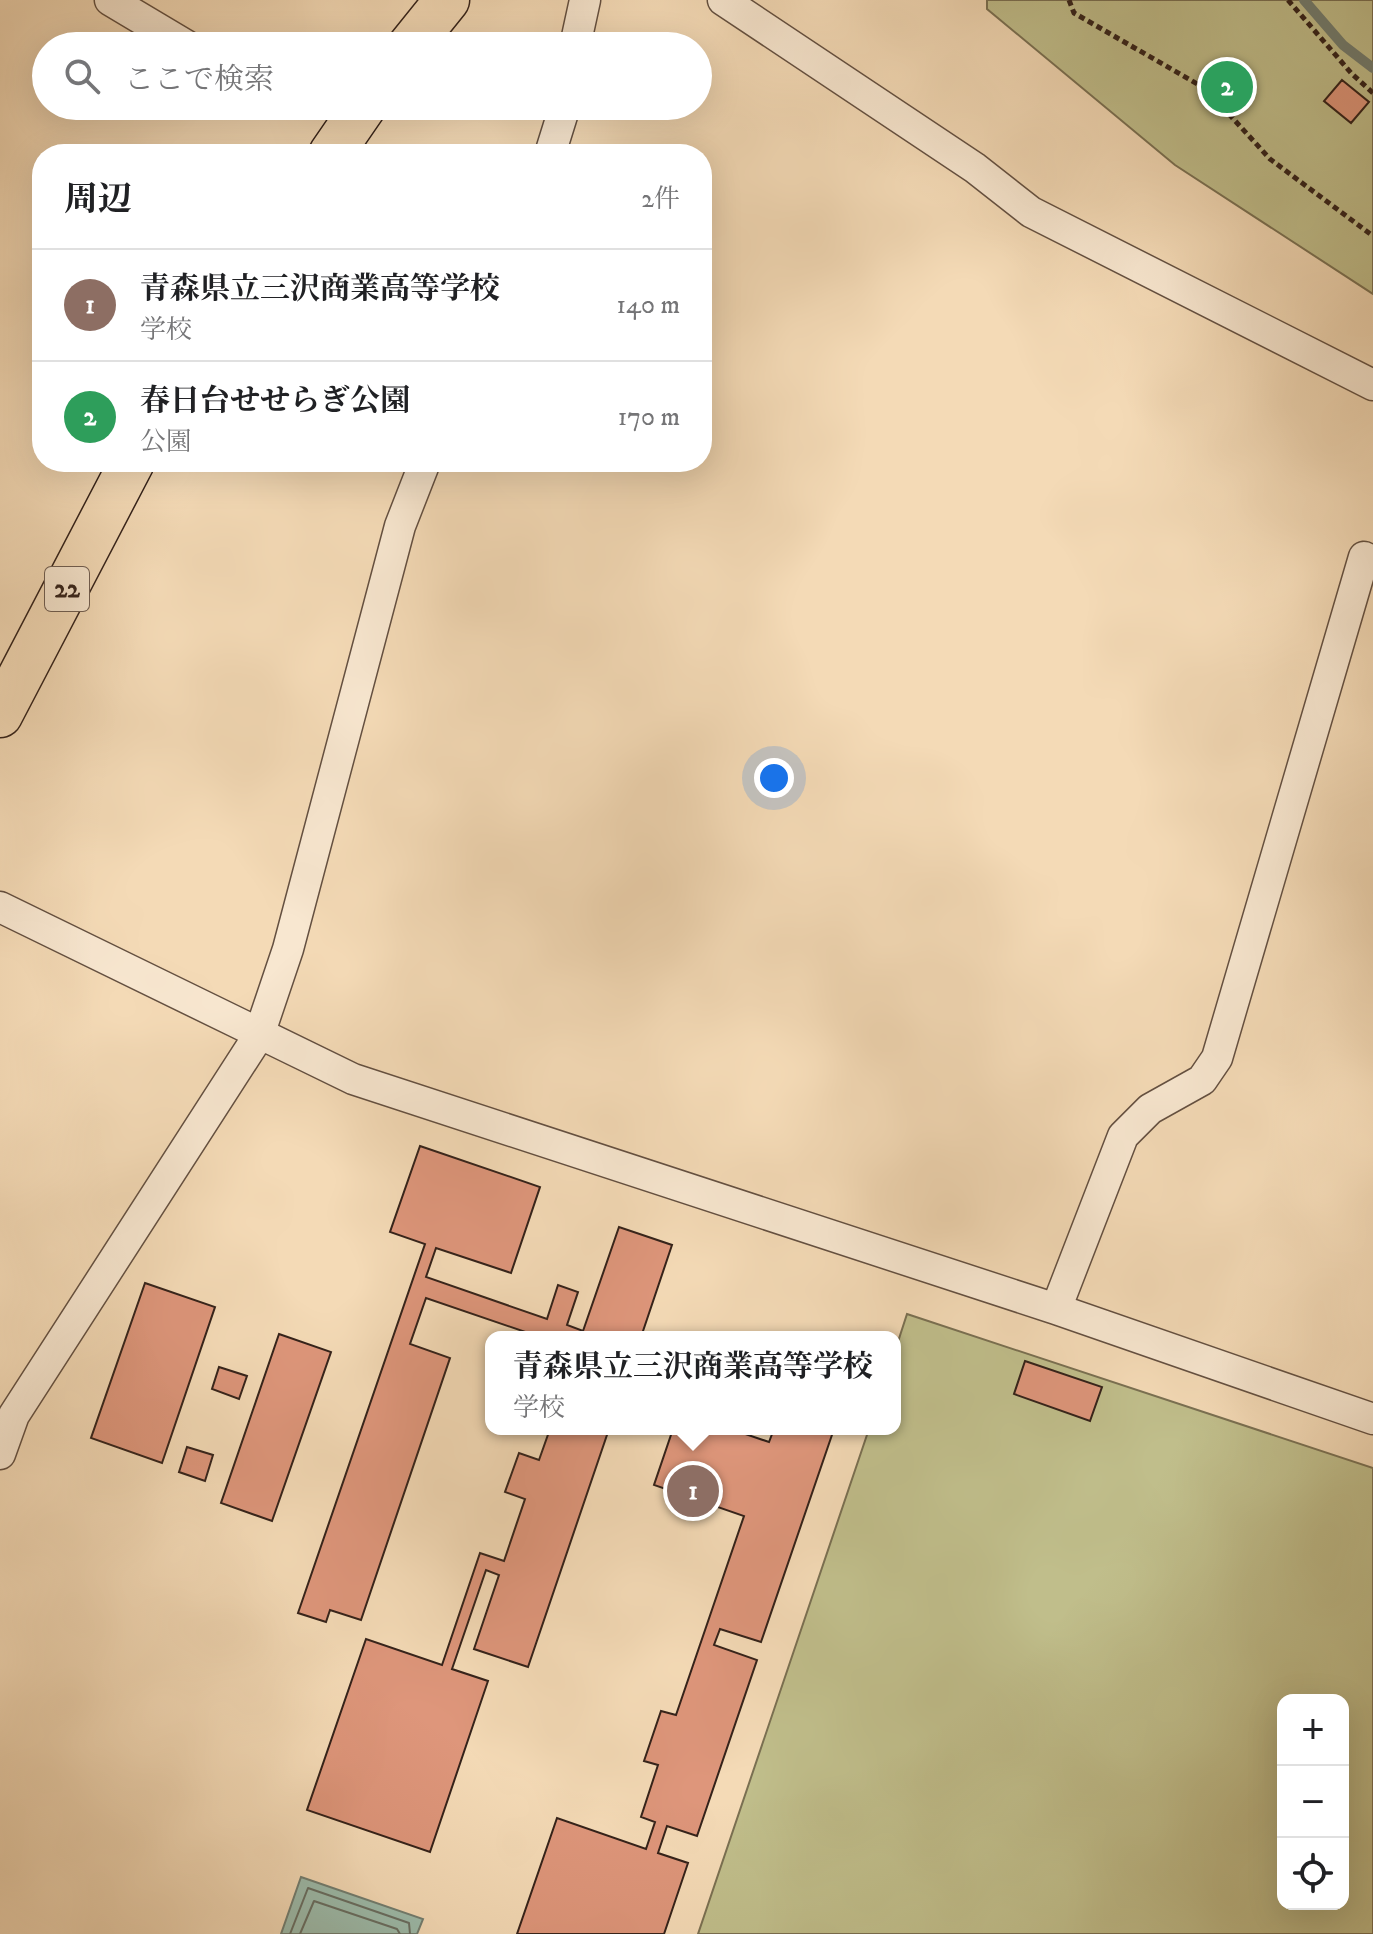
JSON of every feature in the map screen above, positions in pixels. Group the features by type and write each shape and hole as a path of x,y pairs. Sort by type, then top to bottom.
{"main road":[{"path":"421,32 447,0"},
{"path":"338,144 354,120"},
{"name":"22","path":"0,715 127,472"}],"street":[{"path":"110,0 164,32"},
{"path":"578,32 585,0"},
{"path":"723,0 975,168 1031,212 1373,385"},
{"path":"553,144 561,120"},
{"path":"0,1454 14,1415 259,1035 288,949 400,526 421,472"},
{"path":"1056,1309 1123,1136 1150,1109 1202,1080 1217,1058 1364,557 1373,561"},
{"path":"0,907 353,1079 1056,1309 1373,1419"}],"path":[{"path":"1069,0 1074,13 1206,89 1270,159 1373,236"},
{"path":"1288,0 1352,74 1373,93"}],"shaded area":[{"path":"987,0 1373,0 1373,294 1175,165 987,9"},
{"path":"907,1314 1373,1468 1373,1934 698,1934 867,1435 901,1435 901,1332"}],"water":[{"path":"301,1877 423,1919 417,1934 281,1934"}],"building":[{"path":"1342,80 1369,102 1351,123 1324,101"},
{"path":"420,1146 540,1187 511,1273 436,1248 426,1277 547,1319 558,1285 578,1292 567,1325 583,1331 522,1331 426,1298 410,1344 450,1358 361,1620 330,1610 326,1622 298,1613 425,1244 390,1232"},
{"path":"619,1227 672,1245 643,1331 583,1331"},
{"path":"145,1283 215,1307 162,1463 91,1438"},
{"path":"279,1334 331,1352 272,1521 221,1503"},
{"path":"1025,1361 1102,1387 1090,1421 1014,1394"},
{"path":"219,1367 247,1376 239,1399 212,1389"},
{"path":"548,1435 607,1435 528,1667 474,1649 499,1575 486,1570 452,1669 488,1681 430,1852 307,1810 366,1639 442,1665 480,1553 504,1561 525,1499 505,1492 519,1453 539,1460"},
{"path":"671,1435 748,1435 769,1442 772,1435 832,1435 761,1642 720,1629 714,1645 757,1660 697,1836 667,1826 658,1853 688,1863 664,1934 517,1934 557,1818 646,1849 655,1822 641,1817 658,1765 644,1761 661,1711 676,1715 744,1516 654,1485"},
{"path":"187,1447 213,1455 205,1481 179,1472"}],"waterway":[{"path":"1304,0 1343,45 1373,68"}],"place":[{"name":"春日台せせらぎ公園","path":"1227,87"},
{"name":"青森県立三沢商業高等学校","path":"693,1491"}]}
